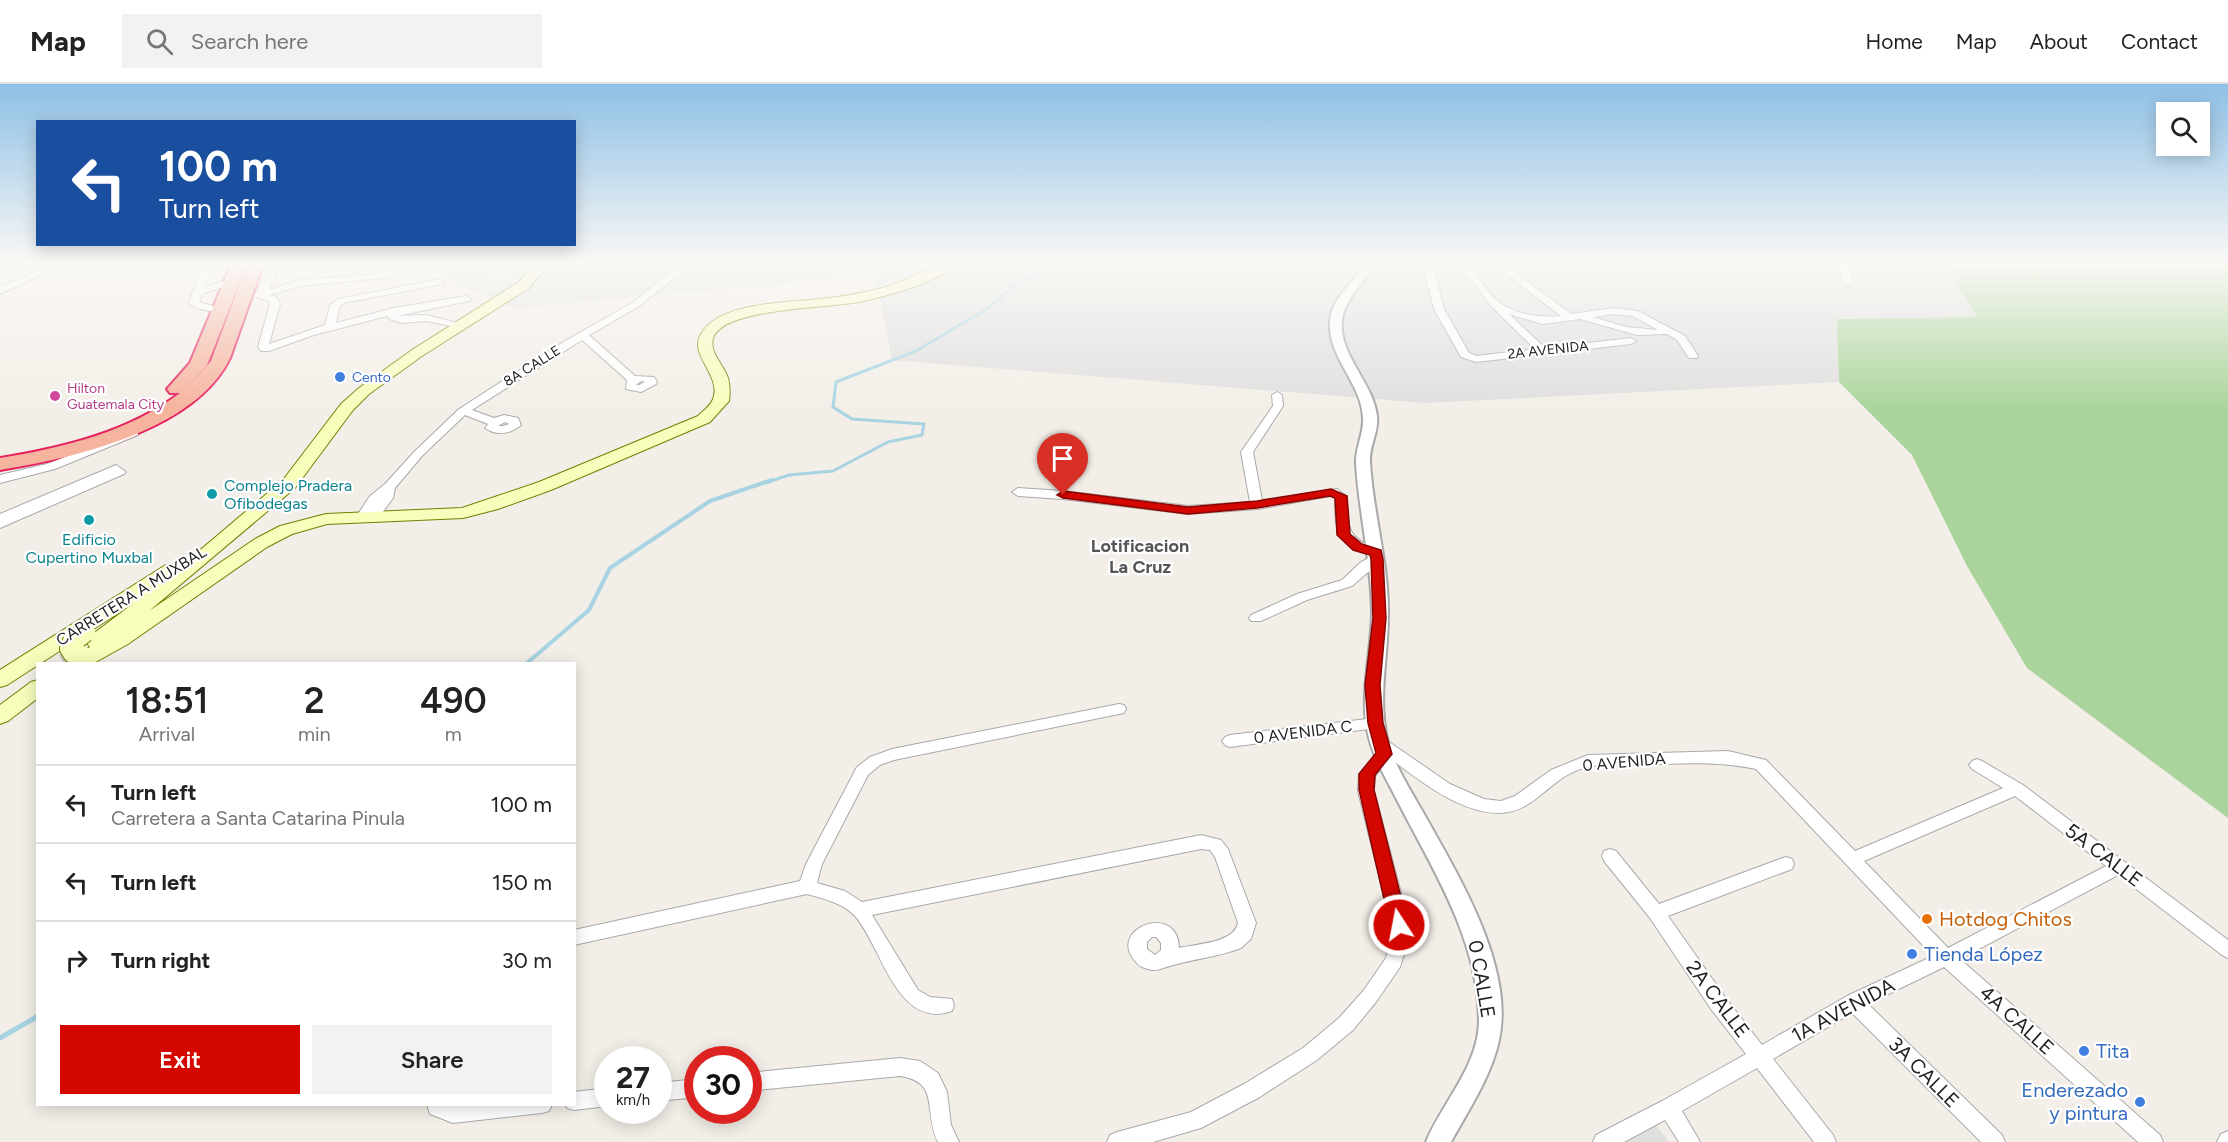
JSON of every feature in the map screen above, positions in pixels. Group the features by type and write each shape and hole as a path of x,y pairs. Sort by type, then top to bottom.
{"highway":[{"path":"0,464 52,455 100,441 164,412 200,387 219,363 246,311"},
{"path":"0,456 39,450 78,439 123,421 168,396 181,386 198,365 220,312"}],"main road":[{"name":"CARRETERA A MUXBAL","path":"89,647 170,584 288,484 347,407 364,391 482,311"},
{"path":"89,647 120,639 261,543 286,530 326,519 463,513 492,505 704,418 721,401 723,387 720,375 705,344 707,333 718,323 749,311"},
{"name":"CARRETERA A MUXBAL","path":"0,680 87,622 232,532"},
{"path":"0,701 36,686"},
{"path":"0,716 36,687"}],"street":[{"path":"273,311 264,349 277,347 330,327 393,311"},
{"path":"330,327 334,311"},
{"path":"394,311 392,317 399,320 426,318 461,325"},
{"name":"8A CALLE","path":"368,517 374,499 389,487 418,454 463,411 624,311"},
{"name":"0 CALLE","path":"1339,311 1336,329 1345,354 1361,384 1370,415 1364,462 1376,556 1380,618 1372,685 1376,723 1382,747 1478,941 1487,984 1490,1026 1478,1068 1438,1142"},
{"name":"2A AVENIDA","path":"1440,311 1465,355 1476,359 1631,341"},
{"path":"1501,311 1524,336 1543,351"},
{"path":"1512,311 1532,320 1543,321 1611,311"},
{"path":"1566,311 1573,316 1641,333 1655,334 1669,331"},
{"path":"1618,311 1635,313 1681,338 1693,356"},
{"path":"583,335 633,380"},
{"path":"0,479 51,466 113,443 155,420 189,395"},
{"path":"1257,505 1247,452 1278,406 1277,395"},
{"path":"463,411 494,423"},
{"path":"0,518 116,468 120,472 0,524"},
{"path":"1018,492 1188,510 1257,505 1331,492 1337,493 1342,499 1340,516 1344,535 1357,547 1376,556 1347,583 1302,597 1256,618"},
{"path":"807,887 814,864 862,771 875,761 892,755 1119,709"},
{"name":"0 AVENIDA C","path":"1230,741 1376,723"},
{"path":"1117,1142 1194,1121 1251,1091 1310,1054 1346,1024 1370,996 1394,961 1400,938 1397,912 1366,790 1367,774 1382,747"},
{"name":"0 AVENIDA","path":"1382,747 1416,770 1474,803 1498,809 1517,803 1545,780 1588,761 1728,757 1761,764"},
{"name":"4A CALLE","path":"1761,764 1946,958 2153,1142"},
{"name":"5A CALLE","path":"1977,765 2017,789 2228,950"},
{"path":"1851,860 2017,789"},
{"path":"860,910 1202,842 1215,845 1222,854 1247,923 1245,934 1235,943 1161,960"},
{"name":"2A CALLE","path":"1610,856 1656,913 1718,1003 1826,1142"},
{"path":"1656,913 1786,864"},
{"name":"1A AVENIDA","path":"1603,1142 1669,1108 1854,1002 1946,958 2119,867"},
{"path":"576,938 807,887 839,896 860,910 912,996 928,1005 945,1005"},
{"name":"3A CALLE","path":"1854,1002 1995,1142"},
{"path":"762,1081 900,1066 920,1070 931,1079 937,1092 941,1127 950,1142"},
{"path":"576,1101 594,1099"},
{"path":"437,1106 453,1113 522,1106"},
{"path":"1669,1108 1690,1142"}],"shaded area":[{"path":"882,311 1974,311 1977,317 1838,319 1839,382 1425,403 892,360"},
{"path":"1654,1122 1669,1142 1618,1142"}],"green space":[{"path":"1974,311 2228,311 2228,818 2027,668 1967,566 1912,455 1839,382 1837,319 1977,317"}],"waterway":[{"path":"768,482 789,475 833,471 888,442 922,435 924,424 852,419 833,407 836,382 916,351 983,311"},
{"path":"528,662 589,610 610,568 710,501 772,480"},
{"path":"0,1038 36,1017"}],"tunnel":[{"path":"66,662 96,642"}],"place":[{"name":"Cento","path":"340,377"},
{"name":"Hilton Guatemala City","path":"55,396"},
{"name":"Complejo Pradera Ofibodegas","path":"212,494"},
{"name":"Edificio Cupertino Muxbal","path":"89,520"},
{"name":"Hotdog Chitos","path":"1927,919"},
{"name":"Tienda López","path":"1912,954"},
{"name":"Tita","path":"2084,1051"},
{"name":"Enderezado y pintura","path":"2140,1102"}],"district":[{"name":"Lotificacion La Cruz","path":"1140,556"}],"route":[{"path":"1063,495 1188,510 1257,505 1331,492 1341,496 1340,516 1344,535 1350,543 1357,547 1376,553 1377,559 1380,618 1372,685 1379,741 1384,754 1367,774 1366,790 1399,925"}]}
